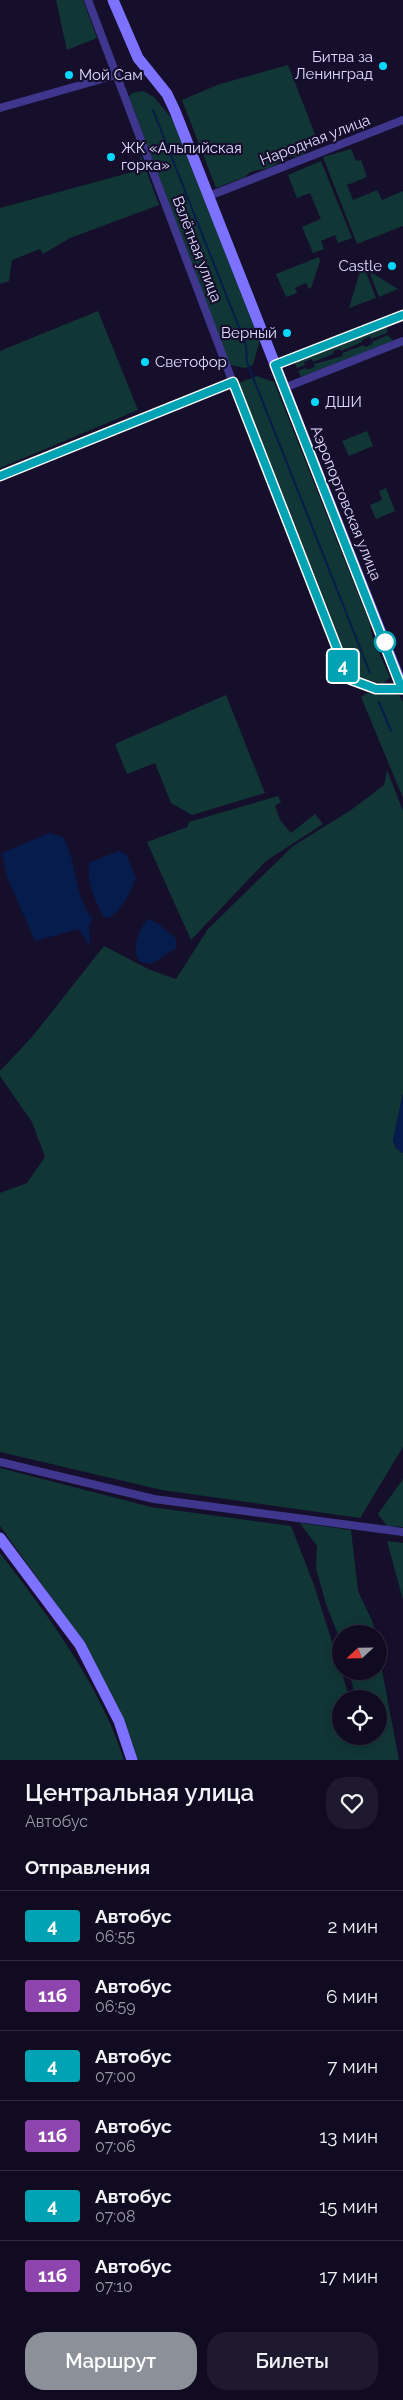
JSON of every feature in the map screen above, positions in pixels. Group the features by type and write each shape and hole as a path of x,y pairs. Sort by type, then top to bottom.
{"street":[{"name":"Взлётная улица","path":"88,0 233,382 349,679 376,689 403,689"},
{"name":"Аэропортовская улица","path":"113,0 138,58 171,101 403,689"},
{"path":"0,108 116,75"},
{"name":"Народная улица","path":"209,196 403,120"},
{"path":"275,365 403,315"},
{"path":"284,388 403,341"},
{"path":"0,476 233,382"},
{"path":"0,1462 154,1499 403,1532"},
{"path":"0,1538 80,1645 120,1721 132,1760"}],"green space":[{"path":"56,0 83,0 97,38 67,50"},
{"path":"288,65 315,134 309,148 301,156 286,158 275,165 252,171 245,177 216,188 182,100 220,84"},
{"path":"143,91 154,97 173,120 260,339 253,365 245,368 230,365 129,97 132,93"},
{"path":"351,149 356,161 361,160 367,177 347,185 353,200 377,190 382,200 403,191 403,226 357,244 323,157"},
{"path":"141,156 159,205 70,238 43,254 40,249 12,260 9,281 0,284 0,208 136,171"},
{"path":"321,161 352,238 338,243 335,235 321,241 324,249 313,253 302,227 321,219 310,193 297,198 288,175"},
{"path":"319,257 320,261 311,288 309,289 306,283 295,288 297,293 286,297 276,274"},
{"path":"364,267 376,298 349,308 361,268"},
{"path":"369,271 398,289 379,297"},
{"path":"98,311 138,410 0,468 0,351"},
{"path":"387,325 387,333 371,339 370,336 362,340 362,342 341,351 340,349 333,351 333,354 313,362 312,359 304,362 305,365 297,368 294,361"},
{"path":"388,335 393,341 301,377 298,371 306,368 307,370 315,367 314,364 343,356 342,353 364,345 365,347 373,344 372,342"},
{"path":"257,376 274,382 370,624 375,645 390,677 383,684 358,677 353,673 239,383"},
{"path":"367,431 373,446 349,456 342,441"},
{"path":"386,488 395,511 376,519 370,505 382,500 379,491"},
{"path":"367,693 399,695 403,702 403,798 361,697"},
{"path":"226,695 265,793 192,815 171,803 155,763 127,774 115,744"},
{"path":"387,770 403,811 403,1093 393,1140 396,1148 403,1153 403,1447 360,1518 162,1490 0,1452 0,1193 27,1183 45,1157 32,1122 0,1076 0,1071 32,1037 104,946 148,969 176,979 208,929 293,846 351,810 384,785"},
{"path":"278,796 281,802 275,806 280,820 291,833 315,814 323,824 266,861 191,940 147,842 187,827 189,822"},
{"path":"0,1468 151,1507 291,1526 314,1585 332,1642 332,1680 344,1680 347,1690 332,1690 332,1745 387,1745 387,1697 399,1760 138,1760 124,1719 84,1643 0,1526"},
{"path":"403,1479 403,1527 387,1526 378,1514"},
{"path":"300,1523 351,1530 358,1591 373,1625 334,1625 316,1568 317,1546"},
{"path":"387,1541 403,1543 403,1600"},
{"path":"0,1553 54,1626 87,1678 114,1732 124,1760 0,1760"},
{"path":"351,1680 384,1680 386,1690 354,1690"}],"water":[{"path":"49,833 63,837 68,847 82,900 93,919 89,926 90,947 79,929 35,941 7,877 2,853"},
{"path":"118,851 126,854 136,878 122,905 109,918 103,916 97,903 88,870 89,863"},
{"path":"148,919 157,923 176,938 176,948 151,964 140,962 136,951 139,934"},
{"path":"403,1093 403,1153 396,1148 393,1141"}],"waterway":[{"path":"153,110 246,345 247,362 370,673"},
{"path":"379,702 391,731"}],"bus line":[{"name":"4","path":"0,476 233,382 349,679 376,689 402,689 275,365 403,315"}],"place":[{"name":"Битва за Ленинград","path":"383,66"},
{"name":"Мой Сам","path":"69,75"},
{"name":"ЖК «Альпийская горка»","path":"111,157"},
{"name":"Castle","path":"392,266"},
{"name":"Верный","path":"287,333"},
{"name":"Светофор","path":"145,362"},
{"name":"ДШИ","path":"315,402"}]}
